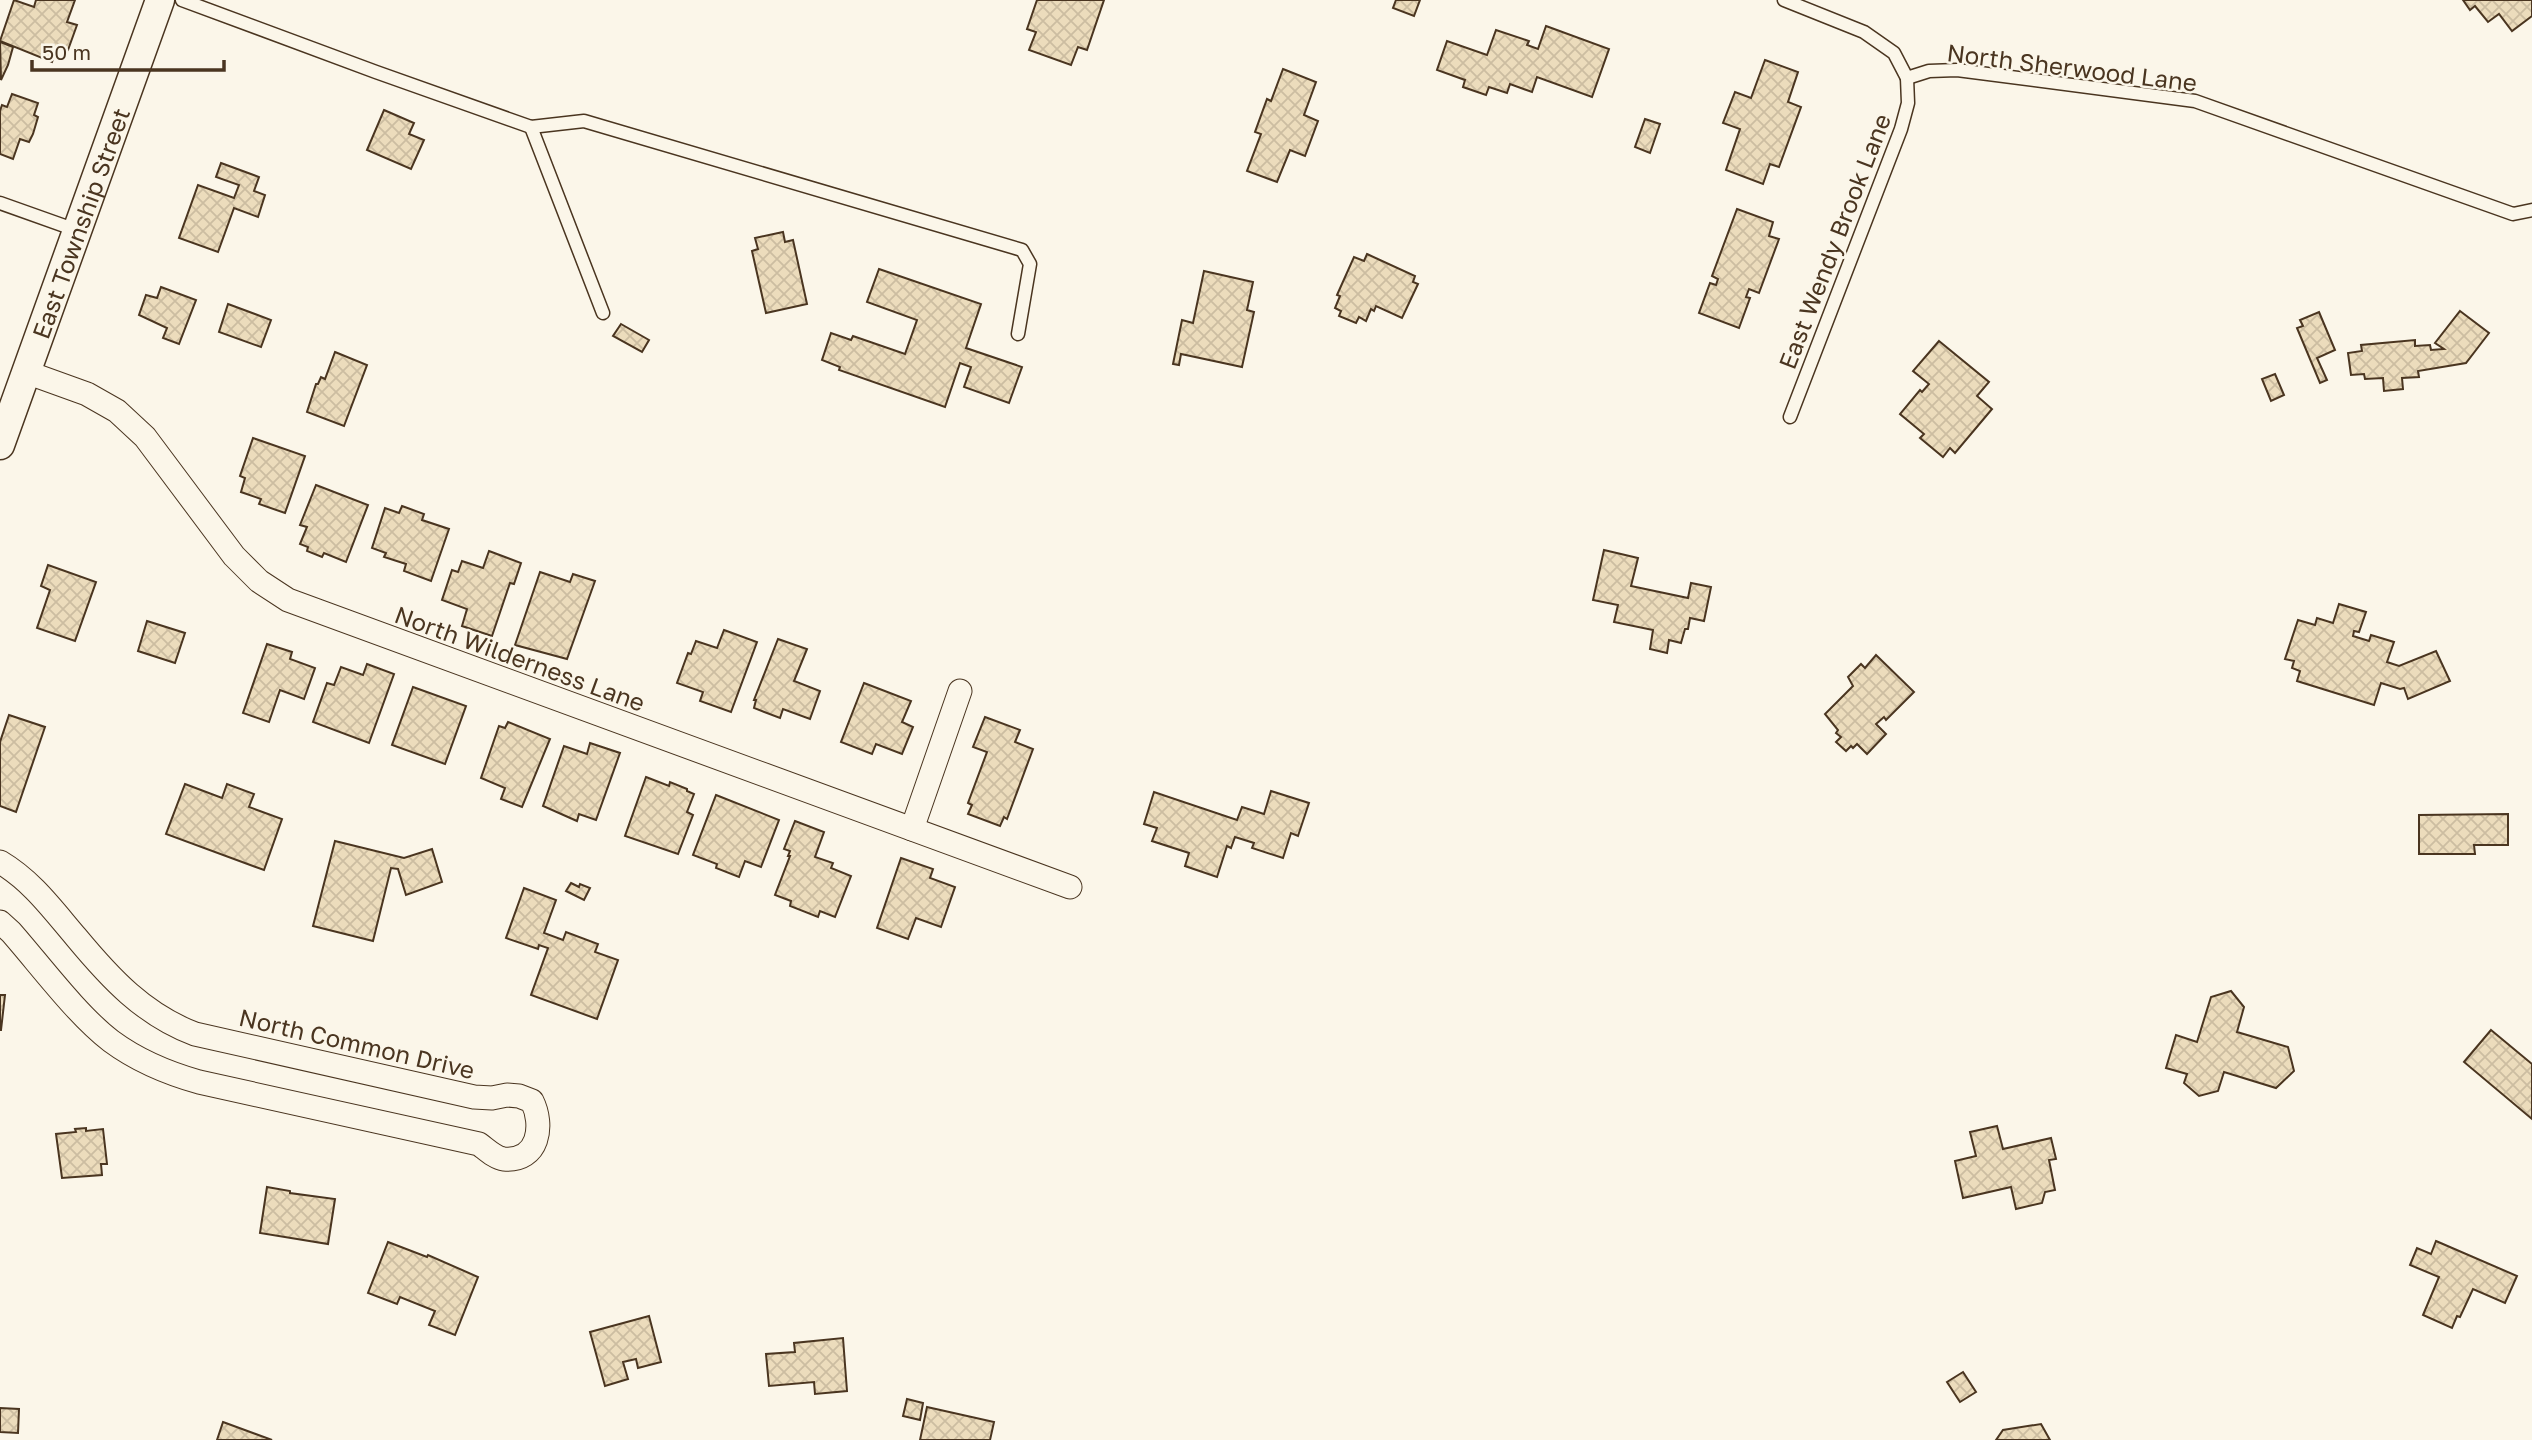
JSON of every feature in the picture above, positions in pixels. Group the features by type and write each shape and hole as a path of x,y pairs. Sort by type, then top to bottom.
{"street":[{"name":"East Township Street","path":"1,442 159,0"},
{"name":"North Wilderness Lane","path":"26,372 87,394 117,411 145,438 234,556 259,581 288,600 1070,887"},
{"path":"912,829 960,691"},
{"name":"North Common Drive","path":"0,862 39,892 76,938 131,998 174,1026 195,1034 474,1097 519,1096 532,1101 538,1114 540,1126 536,1140 528,1152 516,1158 501,1159 479,1144 200,1082 166,1072 128,1053 92,1024 0,922"}],"lane":[{"path":"182,0 531,127 584,121 1022,250 1030,264 1018,334"},
{"path":"1784,0 1864,32 1894,53 1907,78"},
{"name":"North Sherwood Lane","path":"1907,78 1929,71 1957,70 2195,101 2513,214 2532,211"},
{"name":"East Wendy Brook Lane","path":"1790,417 1901,129 1908,103 1907,78"},
{"path":"531,127 603,313"},
{"path":"0,203 76,230"}],"building":[{"path":"14,0 34,7 36,0 75,0 67,22 77,25 68,50 58,46 52,62 0,41"},
{"path":"1037,0 1104,0 1087,50 1078,47 1071,65 1029,50 1036,32 1027,29"},
{"path":"1396,0 1420,0 1414,16 1393,8"},
{"path":"2463,0 2532,0 2532,16 2512,31 2499,14 2488,22 2475,6 2470,10"},
{"path":"1546,26 1609,49 1592,97 1537,77 1532,92 1510,84 1507,93 1489,87 1486,95 1463,87 1465,80 1437,70 1447,41 1487,55 1496,30 1529,41 1527,45 1538,49"},
{"path":"0,42 13,47 1,80"},
{"path":"1765,60 1798,72 1788,102 1801,107 1779,167 1770,164 1763,184 1726,170 1740,129 1723,123 1735,92 1751,98"},
{"path":"1283,69 1316,82 1304,115 1318,121 1305,156 1290,150 1277,182 1247,171 1261,134 1255,132 1267,99 1271,101"},
{"path":"12,94 38,103 34,115 38,117 33,134 29,142 20,139 13,159 0,154 0,111 2,105 7,107"},
{"path":"384,110 414,123 409,134 424,140 411,169 367,150"},
{"path":"1645,119 1660,124 1650,153 1635,147"},
{"path":"221,163 259,177 254,191 265,195 258,217 234,208 218,252 179,238 198,185 234,198 239,185 216,177"},
{"path":"1737,209 1773,222 1769,236 1779,239 1759,293 1749,289 1746,297 1750,298 1739,328 1699,313 1710,283 1716,285 1718,279 1712,276"},
{"path":"783,232 785,242 793,240 807,304 766,313 752,251 758,249 755,238"},
{"path":"1367,254 1415,276 1413,282 1418,284 1402,318 1376,306 1374,311 1371,309 1366,321 1359,317 1356,323 1339,316 1341,311 1335,308 1340,296 1337,295 1354,257 1364,261"},
{"path":"879,269 981,304 966,348 1022,367 1009,403 964,387 971,367 960,363 945,407 839,370 840,367 822,360 831,333 851,340 853,336 905,354 917,320 867,302"},
{"path":"1204,271 1253,282 1247,310 1254,312 1242,367 1181,354 1179,365 1173,364 1182,320 1193,323"},
{"path":"161,287 196,300 179,344 163,338 167,328 139,315 146,295 157,298"},
{"path":"228,304 271,320 261,347 219,332"},
{"path":"2460,311 2489,333 2466,363 2418,371 2419,377 2402,378 2403,389 2384,391 2383,378 2365,379 2364,374 2351,375 2348,353 2362,351 2361,345 2415,340 2415,346 2430,345 2431,350 2444,349 2435,343"},
{"path":"2319,312 2335,350 2317,358 2327,380 2320,383 2297,328 2303,326 2300,320"},
{"path":"621,324 649,340 642,352 613,336"},
{"path":"1939,341 1989,382 1977,396 1992,409 1955,453 1950,448 1943,457 1920,438 1924,434 1900,414 1920,390 1922,392 1929,384 1913,371"},
{"path":"335,352 367,365 344,426 307,412 316,384 321,377 325,379"},
{"path":"2275,374 2284,395 2271,401 2262,379"},
{"path":"253,438 305,456 285,513 259,504 261,499 241,492 245,478 240,476"},
{"path":"316,485 368,505 346,562 324,553 322,557 307,551 308,547 300,544 307,527 300,525"},
{"path":"402,506 424,514 422,520 449,529 431,581 404,571 406,564 384,557 386,553 372,548 385,508 399,513"},
{"path":"1604,550 1638,558 1631,586 1688,598 1691,583 1711,587 1704,621 1690,618 1681,643 1669,640 1667,653 1650,649 1653,630 1614,622 1618,605 1593,600"},
{"path":"489,551 521,563 514,584 510,583 492,636 462,626 467,609 442,600 452,570 458,572 462,561 483,568"},
{"path":"48,565 96,582 75,641 37,628 50,590 41,586"},
{"path":"540,572 570,582 573,574 595,581 567,659 515,645"},
{"path":"2339,604 2366,612 2359,632 2354,631 2353,636 2369,641 2371,635 2394,642 2387,662 2399,666 2436,651 2450,681 2408,699 2404,688 2381,683 2374,705 2297,681 2300,671 2292,668 2294,661 2285,659 2298,620 2315,625 2317,618 2333,623"},
{"path":"147,621 185,633 175,663 138,651"},
{"path":"724,630 757,642 731,712 700,701 703,692 677,683 688,653 691,654 696,641 717,648"},
{"path":"778,639 807,649 794,681 820,691 810,719 783,709 780,718 754,708 754,700"},
{"path":"267,644 292,652 290,659 315,668 304,699 280,690 269,722 243,713"},
{"path":"1876,655 1914,692 1886,720 1884,717 1876,724 1886,734 1867,754 1857,744 1846,751 1836,742 1841,737 1825,714 1853,686 1848,677 1861,664 1865,668"},
{"path":"367,664 394,674 369,743 313,722 327,683 334,685 341,667 363,675"},
{"path":"864,683 911,701 902,722 913,727 902,754 876,744 872,754 841,742"},
{"path":"413,687 466,706 445,764 392,745"},
{"path":"9,715 45,727 16,812 0,806 0,742"},
{"path":"985,717 1020,730 1015,742 1033,749 1007,819 1004,817 1000,826 968,814 972,805 968,803 987,752 973,747"},
{"path":"508,722 550,739 522,807 501,799 505,788 481,778 499,726 505,728"},
{"path":"590,743 620,753 596,820 579,814 577,821 543,806 564,746 587,754"},
{"path":"646,777 669,786 670,782 694,794 687,812 693,815 678,854 625,836"},
{"path":"185,784 222,798 227,784 254,794 249,807 282,819 264,870 166,834"},
{"path":"1271,791 1309,803 1298,836 1291,833 1283,858 1252,848 1254,843 1235,837 1231,848 1227,846 1217,877 1185,866 1189,853 1152,841 1157,828 1144,824 1154,792 1237,820 1242,807 1264,814"},
{"path":"716,795 779,820 761,867 745,861 739,877 716,868 717,864 693,855"},
{"path":"2508,814 2508,845 2474,845 2475,854 2419,854 2419,815"},
{"path":"795,821 824,832 815,857 833,863 831,868 851,876 835,917 820,911 818,917 790,906 791,901 775,895 790,856 790,851 784,849"},
{"path":"335,841 404,858 432,849 442,882 406,895 398,869 391,868 373,941 313,926"},
{"path":"901,858 933,869 930,878 955,887 941,927 916,918 908,939 877,928"},
{"path":"571,883 590,888 584,900 566,891"},
{"path":"524,888 556,900 544,933 563,940 566,932 598,944 595,952 618,960 597,1019 531,995 548,948 539,945 538,949 506,938"},
{"path":"2231,991 2244,1007 2237,1032 2288,1047 2294,1071 2276,1088 2224,1072 2218,1091 2199,1096 2184,1083 2187,1074 2166,1068 2176,1035 2197,1042 2211,997"},
{"path":"0,995 5,995 1,1030 0,1030"},
{"path":"2491,1030 2532,1064 2532,1119 2464,1062"},
{"path":"1997,1126 2003,1149 2051,1138 2056,1159 2049,1160 2055,1190 2045,1192 2042,1203 2016,1209 2011,1187 1963,1198 1955,1161 1976,1156 1970,1132"},
{"path":"86,1128 86,1131 103,1129 107,1164 101,1164 102,1175 62,1178 56,1134"},
{"path":"267,1187 335,1199 328,1244 260,1233"},
{"path":"2436,1241 2517,1276 2505,1303 2473,1289 2452,1328 2423,1315 2439,1277 2410,1265 2417,1248 2431,1254"},
{"path":"388,1242 427,1257 428,1255 478,1277 455,1335 429,1325 435,1311 400,1297 397,1304 368,1293"},
{"path":"649,1316 661,1362 638,1368 636,1359 623,1362 628,1379 605,1386 590,1332"},
{"path":"843,1338 847,1391 815,1394 814,1382 769,1386 766,1354 795,1352 794,1343"},
{"path":"1963,1372 1976,1392 1960,1402 1947,1382"},
{"path":"907,1399 923,1403 920,1420 903,1416"},
{"path":"927,1407 994,1422 990,1440 920,1440"},
{"path":"0,1408 19,1409 18,1433 0,1432"},
{"path":"223,1422 272,1440 217,1440"},
{"path":"2041,1424 2050,1440 1996,1440 2003,1430"}]}
